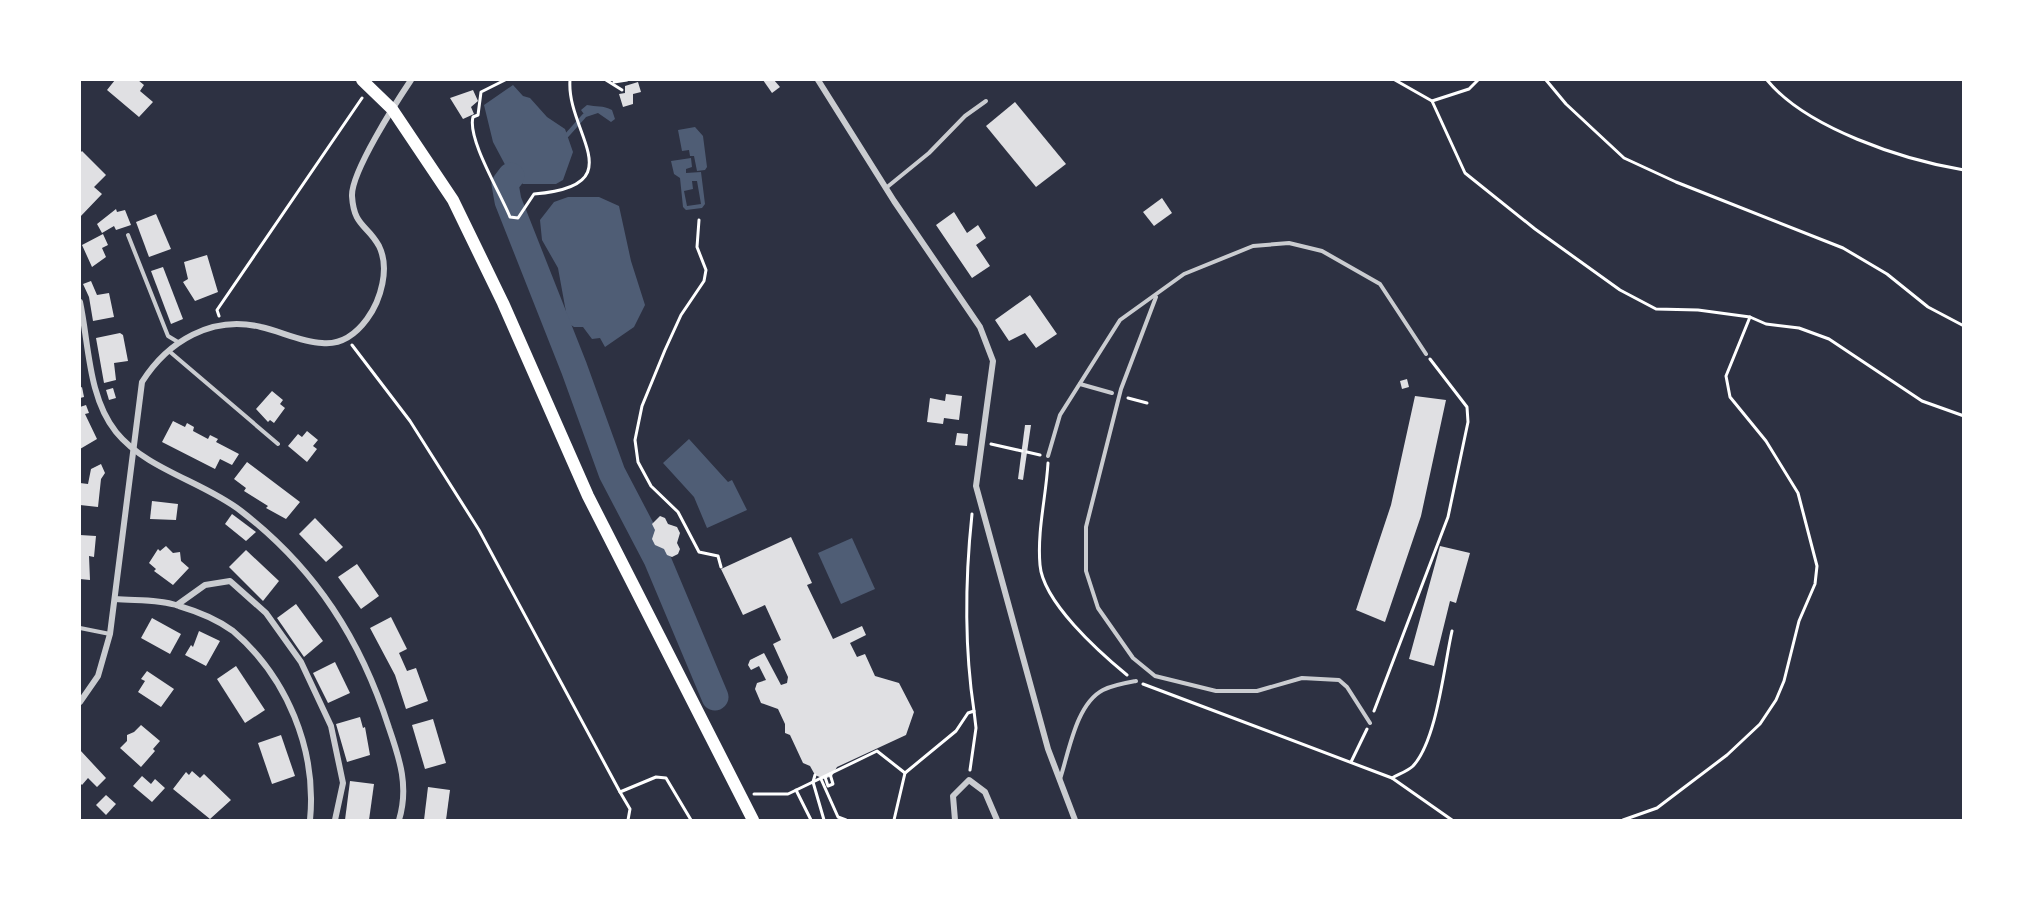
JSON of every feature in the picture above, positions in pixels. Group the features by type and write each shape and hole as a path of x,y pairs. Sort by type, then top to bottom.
{"main road":[{"path":"366,83 392,110 453,200 503,303 588,496 753,820"}],"street":[{"path":"80,702 98,676 110,634 142,382 151,368 178,342 221,323 259,326 322,344 347,340 368,319 385,281 379,247 356,219 352,194 355,180 392,110 411,80"},
{"path":"818,80 886,188 980,327 989,345 993,361 976,486 1048,749 1059,782 1076,820"},
{"path":"80,302 91,364 103,408 112,426 133,451 214,492 242,512 283,549 325,597 360,652 384,712 405,784 399,820"},
{"path":"177,605 205,585 230,581 266,613 301,662 331,726 343,783 335,820"},
{"path":"115,598 177,605 232,631 262,663 285,696 297,721 305,746 310,782 310,820"},
{"path":"955,820 953,796 969,780 986,792 997,820"}],"lane":[{"path":"886,188 929,153 965,116 986,101"},
{"path":"128,235 168,336 178,342"},
{"path":"1048,456 1060,415 1120,320 1156,297 1184,274 1253,246 1289,243 1322,251 1380,284 1426,354"},
{"path":"1156,297 1121,389 1086,527 1086,571 1098,608 1133,658 1155,676 1215,691 1257,691 1302,678 1340,680 1370,723"},
{"path":"169,351 278,444"},
{"path":"1080,384 1112,393"},
{"path":"80,628 110,634"},
{"path":"1059,782 1081,717 1090,703 1102,690 1136,681"}],"path":[{"path":"505,80 481,92 478,116 473,117 471,124 475,140 510,217 518,218 534,194 575,185 586,177 590,164 578,119 569,96 570,80"},
{"path":"606,80 622,90"},
{"path":"612,82 627,80"},
{"path":"1395,80 1432,101 1465,173 1535,230 1620,290 1656,309 1698,310 1750,317 1766,324 1799,328 1829,339 1922,401 1964,416"},
{"path":"1432,101 1469,89 1478,80"},
{"path":"1546,80 1566,104 1624,158 1843,248 1887,274 1928,307 1964,326"},
{"path":"1767,80 1774,88 1821,122 1923,163 1964,170"},
{"path":"221,323 217,310 366,83"},
{"path":"699,220 697,247 706,270 704,281 685,308 665,350 642,406 635,440 638,462 651,486 678,512 699,552 717,556 721,567"},
{"path":"1623,820 1657,808 1727,755 1760,724 1776,700 1784,681 1799,621 1815,584 1816,566 1798,493 1766,441 1730,398 1726,376 1750,317"},
{"path":"347,340 366,361 410,421 479,530 630,809 628,820"},
{"path":"1351,762 1370,723 1448,517 1468,422 1467,407 1426,354"},
{"path":"1125,397 1147,403"},
{"path":"983,443 1022,451"},
{"path":"1027,452 1048,456 1039,545 1043,580 1054,599 1099,652 1136,681 1392,778 1452,820"},
{"path":"969,780 976,728 966,659 966,600 976,486"},
{"path":"1392,778 1411,768 1418,759 1433,723 1452,631"},
{"path":"894,820 905,773 956,731 968,713 974,711"},
{"path":"740,795 788,794 877,751 905,773"},
{"path":"823,778 828,786 833,784 830,774"},
{"path":"815,775 813,782 824,820"},
{"path":"620,792 656,777 666,778 691,820"},
{"path":"823,778 838,817 846,820"},
{"path":"796,790 811,820"}],"water":[{"path":"513,85 523,96 530,98 547,117 565,129 573,152 563,180 556,184 523,184 511,176 493,142 484,105"},
{"path":"587,105 612,110 615,119 611,122 598,113 586,117 581,110"},
{"path":"695,127 703,136 707,167 705,170 697,171 694,156 690,156 689,150 682,151 678,130"},
{"path":"691,158 692,167 686,169 686,173 701,172 705,204 702,208 686,210 683,207 680,178 674,174 671,161","holes":["692,181 697,181 701,204 687,206 684,191 693,189"]},
{"path":"568,197 599,197 619,206 631,261 645,305 634,327 605,347 600,338 592,339 583,327 574,327 568,323 558,268 542,240 540,220 554,202"},
{"path":"689,439 728,482 732,480 747,510 707,528 694,497 663,463"},
{"path":"852,538 875,589 841,604 818,553"}],"building":[{"path":"115,80 138,80 144,85 140,91 153,102 139,117 107,90"},
{"path":"763,80 774,80 780,87 772,93"},
{"path":"638,82 641,92 633,94 633,104 623,107 619,94 625,93 625,86"},
{"path":"473,90 478,101 471,107 474,114 463,119 450,98"},
{"path":"1015,102 1066,164 1036,187 986,126"},
{"path":"82,151 106,175 94,187 102,194 80,217 80,153"},
{"path":"1162,198 1172,213 1154,226 1143,212"},
{"path":"116,209 117,212 125,210 131,225 116,230 114,226 102,233 97,224"},
{"path":"954,212 967,233 978,225 986,238 976,245 990,266 972,278 936,225"},
{"path":"156,214 171,249 149,257 136,222"},
{"path":"103,234 108,245 102,248 106,257 92,267 82,245"},
{"path":"207,255 218,292 195,301 183,282 188,279 184,262"},
{"path":"163,267 183,319 171,324 151,271"},
{"path":"91,281 97,295 109,293 114,317 93,321 89,297 83,284"},
{"path":"1030,295 1057,334 1036,348 1025,333 1009,341 995,320"},
{"path":"120,333 123,335 128,361 114,363 116,380 104,383 96,338"},
{"path":"1407,379 1409,387 1402,389 1400,381"},
{"path":"82,387 84,397 80,398 80,388"},
{"path":"113,388 116,398 109,400 106,390"},
{"path":"272,391 283,400 280,404 285,408 274,423 270,420 268,422 256,409"},
{"path":"946,394 962,396 959,420 944,418 943,424 927,422 930,398 945,401"},
{"path":"1415,396 1446,400 1421,516 1385,622 1356,610 1391,505"},
{"path":"86,405 89,413 85,414 97,439 80,449 80,407"},
{"path":"173,421 185,427 187,423 194,427 193,431 208,439 210,435 218,439 216,442 239,454 232,465 220,459 215,469 162,442"},
{"path":"1025,425 1031,425 1023,480 1018,479"},
{"path":"307,431 318,440 313,446 317,449 307,462 288,446 298,434 302,437"},
{"path":"957,433 968,434 967,446 955,445"},
{"path":"247,462 300,502 286,519 266,508 268,506 244,491 246,488 234,479"},
{"path":"101,464 105,473 101,479 98,507 80,505 80,483 88,484 91,469"},
{"path":"152,501 178,504 176,520 150,519"},
{"path":"232,514 256,532 246,541 225,524"},
{"path":"660,516 665,518 668,524 677,527 680,533 677,543 680,549 678,554 672,557 667,555 664,549 655,545 652,539 655,530 652,524"},
{"path":"315,518 343,547 326,562 299,534"},
{"path":"80,535 96,536 94,557 89,556 90,580 80,579"},
{"path":"791,537 812,583 807,585 833,639 862,626 866,635 850,643 857,657 865,654 875,676 899,683 914,712 906,735 837,767 832,776 824,779 815,775 810,766 803,763 790,735 785,733 785,724 778,709 761,703 755,689 757,683 766,680 759,666 751,670 748,665 750,660 764,653 781,685 787,683 788,677 773,644 781,640 765,605 743,615 721,569"},
{"path":"166,546 173,553 180,552 181,561 189,568 173,585 154,571 156,569 149,563 158,549 160,551"},
{"path":"1440,546 1470,553 1456,603 1450,601 1434,666 1409,659"},
{"path":"246,550 279,581 263,601 229,567"},
{"path":"357,564 379,596 361,609 338,577"},
{"path":"296,604 323,641 304,657 277,618"},
{"path":"391,617 407,649 399,653 407,671 416,668 428,701 406,709 395,675 370,628"},
{"path":"152,618 181,634 170,654 141,638"},
{"path":"199,631 220,641 206,666 185,655 191,645 193,647"},
{"path":"335,662 350,693 328,703 313,673"},
{"path":"236,666 265,710 245,723 217,679"},
{"path":"147,671 174,689 161,707 138,692 145,681 141,679"},
{"path":"360,717 363,728 365,727 370,755 347,762 336,724"},
{"path":"433,719 446,763 425,769 412,725"},
{"path":"141,725 160,741 153,749 155,751 141,767 120,748 127,741 127,735"},
{"path":"281,735 295,776 272,784 258,743"},
{"path":"80,750 106,778 97,787 88,778 82,785 80,783"},
{"path":"192,771 200,778 204,774 231,800 210,819 173,789 186,772 189,775"},
{"path":"142,776 151,784 155,779 165,788 152,802 133,786"},
{"path":"350,781 374,784 369,820 345,820"},
{"path":"428,787 450,790 446,820 424,820"},
{"path":"106,795 116,804 106,815 96,805"}],"waterway":[{"path":"567,135 584,116"},
{"path":"511,176 505,184 508,201 574,368 612,473 657,559 715,697"}]}
